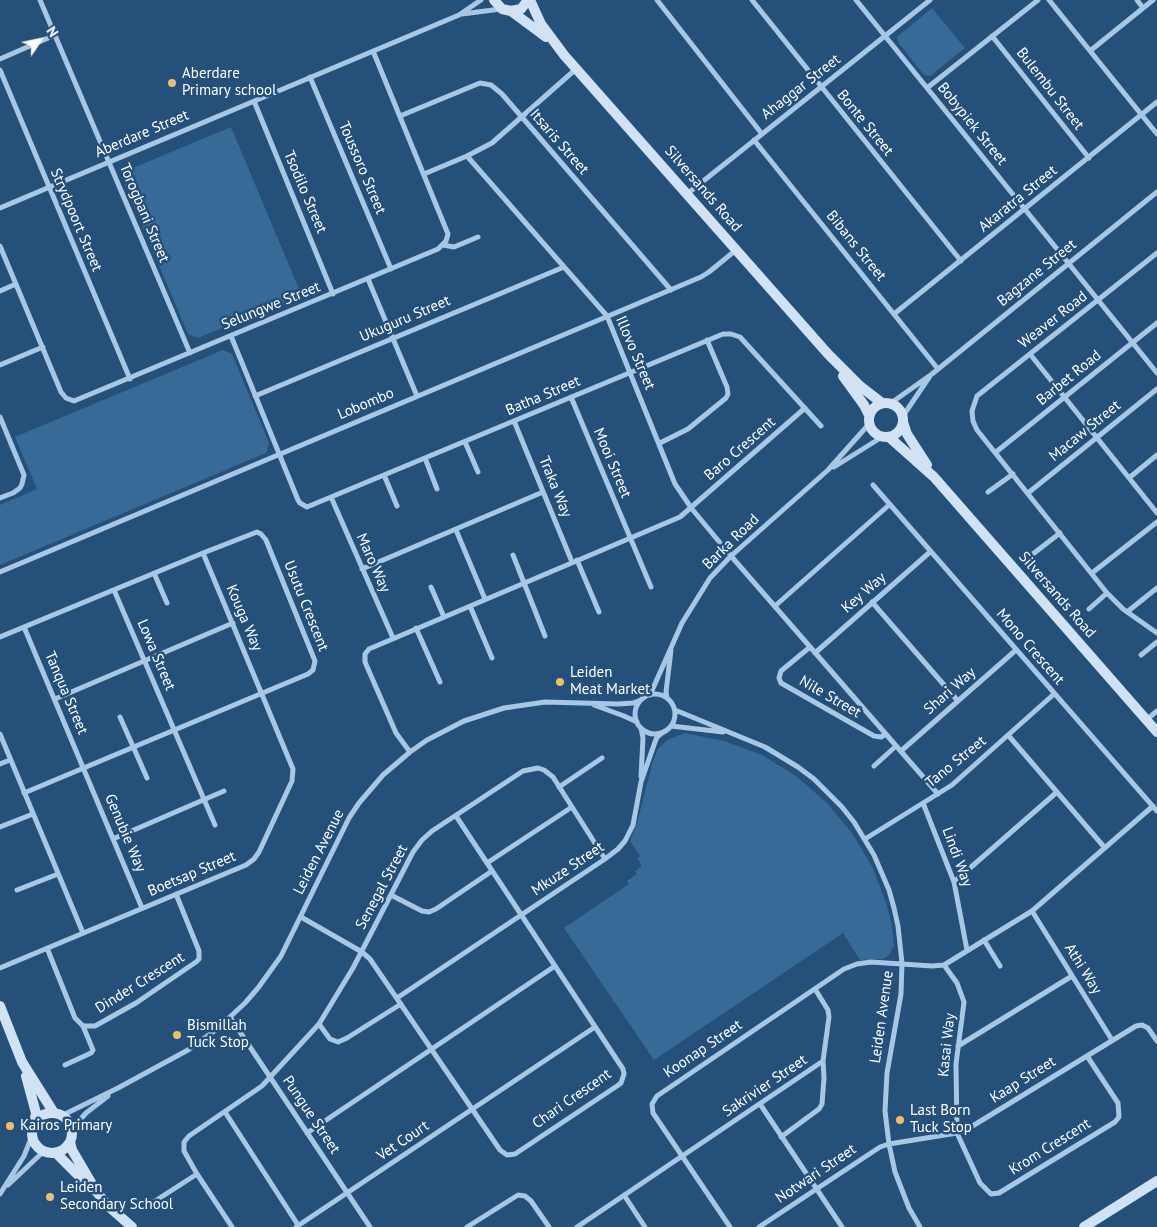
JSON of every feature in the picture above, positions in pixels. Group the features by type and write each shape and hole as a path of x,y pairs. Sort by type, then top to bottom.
{"street":[{"name":"Torogbani Street","path":"40,0 190,353"},
{"name":"Aberdare Street","path":"0,208 459,15 481,0"},
{"name":"Silversands Road","path":"494,0 555,44"},
{"path":"507,10 521,9 529,0"},
{"name":"Silversands Road","path":"529,0 538,19 555,44 828,354 860,386 886,403"},
{"name":"Bonte Street","path":"752,0 820,88 961,261"},
{"name":"Bobypiek Street","path":"856,0 1157,373"},
{"name":"Ahaggar Street","path":"687,194 930,0"},
{"path":"927,88 1038,0"},
{"path":"1049,0 1157,134"},
{"path":"1137,0 1143,8"},
{"path":"1090,50 1153,0"},
{"path":"659,1 762,134"},
{"name":"Aberdare Street","path":"459,15 507,10"},
{"path":"0,59 55,35"},
{"name":"Bulembu Street","path":"992,36 1089,158"},
{"path":"373,51 448,234 443,246"},
{"path":"424,174 492,143 577,69"},
{"name":"Strydpoort Street","path":"0,70 130,379"},
{"name":"Toussoro Street","path":"310,77 391,269"},
{"name":"Itsaris Street","path":"400,116 480,83 486,83 496,88 671,290"},
{"name":"Tsodilo Street","path":"254,101 333,294"},
{"name":"Akaratra Street","path":"894,314 1157,102"},
{"name":"Bibans Street","path":"754,140 938,369"},
{"name":"Illovo Street","path":"467,156 607,316 675,484 731,556"},
{"name":"Bagzane Street","path":"886,403 932,374 1157,192"},
{"name":"Selungwe Street","path":"0,246 61,392 70,400 79,400 443,246 454,247 478,238"},
{"name":"Lobombo","path":"0,572 671,290 705,275 736,250"},
{"name":"Weaver Road","path":"996,452 974,426 972,411 977,396 1157,253"},
{"name":"Ukuguru Street","path":"255,396 564,267"},
{"path":"368,279 417,396"},
{"path":"0,291 16,284"},
{"name":"Barbet Road","path":"996,452 1157,323"},
{"path":"630,373 723,334 731,334 740,337 821,426"},
{"path":"231,336 279,454"},
{"path":"660,443 688,429 726,398 728,394 708,340"},
{"path":"0,365 43,347"},
{"name":"Silversands Road","path":"828,354 864,405 869,419"},
{"path":"1030,354 1157,513"},
{"name":"Batha Street","path":"279,454 300,504 310,507 630,373"},
{"name":"Bagzane Street","path":"903,419 932,374"},
{"name":"Macaw Street","path":"1028,492 1157,389"},
{"name":"Mooi Street","path":"571,397 650,588"},
{"path":"886,403 899,408 903,419 898,432 886,437 874,432 869,419 874,408 886,403"},
{"name":"Baro Crescent","path":"410,752 396,732 365,662 365,654 369,649 680,517 805,408"},
{"path":"0,417 24,475 20,488 0,498"},
{"name":"Barka Road","path":"650,695 682,622 710,578 731,556 828,470 869,419"},
{"name":"Silversands Road","path":"903,419 907,434 934,477 1157,732"},
{"name":"Traka Way","path":"514,421 543,492 599,612"},
{"name":"Silversands Road","path":"886,437 934,477"},
{"name":"Barka Road","path":"828,470 886,437"},
{"path":"465,442 478,472"},
{"path":"996,452 1108,593 1128,612 1157,633"},
{"path":"1129,478 1157,455"},
{"path":"425,458 437,489"},
{"path":"988,492 1013,474"},
{"path":"384,475 397,506"},
{"name":"Mono Crescent","path":"873,485 1157,811"},
{"path":"362,569 543,492"},
{"name":"Maro Way","path":"331,498 393,638"},
{"path":"775,606 889,505"},
{"path":"1092,573 1157,522"},
{"path":"456,530 485,599"},
{"name":"Usutu Crescent","path":"0,637 253,533 261,534 266,540 315,664 313,670 308,674 24,793"},
{"path":"1030,557 1060,533"},
{"name":"Kouga Way","path":"203,552 262,693"},
{"name":"Key Way","path":"815,653 930,552"},
{"path":"513,555 545,636"},
{"name":"Nile Street","path":"731,556 938,794"},
{"path":"154,573 167,603"},
{"path":"431,587 444,617"},
{"path":"1128,612 1157,588"},
{"name":"Lowa Street","path":"114,590 215,825"},
{"path":"1089,608 1108,593"},
{"path":"872,602 958,701"},
{"path":"470,606 492,658"},
{"path":"54,699 233,623"},
{"name":"Tanqua Street","path":"24,627 84,768"},
{"path":"416,628 440,682"},
{"path":"1141,656 1157,642"},
{"name":"Barka Road","path":"667,698 666,692 672,647"},
{"name":"Nile Street","path":"810,647 781,671 779,678 781,683 874,736 881,737 886,734"},
{"name":"Shari Way","path":"901,751 1016,650"},
{"name":"Boetsap Street","path":"0,968 246,865 254,859 292,781 294,772 262,693"},
{"path":"659,694 667,698 675,710 674,721 662,733 651,733 641,728 637,722 636,710 641,700 650,695 659,694"},
{"name":"Tano Street","path":"865,839 952,785 1054,694"},
{"name":"Leiden Avenue","path":"57,1115 118,1088 188,1050 230,1017 258,988 270,972 301,917 349,818 377,782 410,752 427,740 458,724 504,708 545,702 618,704 633,703 641,700"},
{"name":"Leiden Avenue","path":"587,703 637,722"},
{"name":"Leiden Avenue","path":"675,710 773,751 814,779 842,807 865,839 878,864 889,890 898,926 902,963 901,994 887,1073 885,1111 895,1172 909,1208 920,1227"},
{"path":"1146,720 1157,711"},
{"path":"120,717 147,778"},
{"name":"Leiden Avenue","path":"671,726 728,732"},
{"name":"Mkuze Street","path":"641,728 643,738 641,782"},
{"name":"Mkuze Street","path":"397,998 618,849 630,832 641,782 657,737 662,733"},
{"path":"0,734 83,933"},
{"path":"1008,736 1105,848"},
{"path":"874,766 896,746"},
{"path":"559,787 602,758"},
{"path":"0,764 10,760"},
{"name":"Genubie Way","path":"84,768 142,908"},
{"name":"Senegal Street","path":"197,1174 184,1151 184,1142 189,1136 270,1078 319,1024 362,952 413,852 432,831 528,769 538,768 553,777 605,859"},
{"path":"113,839 224,791"},
{"path":"954,882 1057,792"},
{"name":"Lindi Way","path":"923,803 954,882 967,950"},
{"path":"902,963 932,966 944,965 1032,911 1153,806"},
{"path":"487,863 572,807"},
{"path":"0,827 33,814"},
{"name":"Chari Crescent","path":"301,917 362,952 374,964 500,1150 504,1154 513,1155 617,1086 623,1078 623,1069 456,816"},
{"path":"391,896 422,911 429,912 436,910 492,871"},
{"path":"16,890 58,874"},
{"name":"Dinder Crescent","path":"83,1026 95,1026 111,1017 158,989 196,962 199,951 176,894"},
{"name":"Athi Way","path":"1032,911 1112,1040"},
{"path":"984,940 1000,966"},
{"name":"Dinder Crescent","path":"47,948 75,1018 83,1026 93,1050 65,1065"},
{"name":"Koonap Street","path":"730,1227 653,1113 652,1104 657,1096 844,969 858,964 902,963"},
{"name":"Kasai Way","path":"944,965 957,983 964,1002 958,1046 957,1134"},
{"path":"307,1133 555,966"},
{"path":"958,1046 1072,976"},
{"name":"Sakrivier Street","path":"576,1227 822,1061 830,1016 815,989"},
{"path":"319,1024 330,1039 338,1042 401,1004"},
{"path":"0,1006 22,1062 36,1113 32,1136 24,1156 0,1194"},
{"name":"Pungue Street","path":"230,1017 370,1227"},
{"name":"Kaap Street","path":"889,1144 957,1134 966,1130 1136,1026 1142,1025 1148,1028 1156,1038"},
{"name":"Vet Court","path":"297,1226 596,1027"},
{"name":"Krom Crescent","path":"957,1134 980,1183 991,1194 999,1193 1115,1122 1119,1116 1118,1103 1087,1056"},
{"path":"781,1136 819,1109 822,1104 824,1078 822,1061"},
{"path":"22,1062 57,1115 70,1125 72,1150 96,1191 106,1205 132,1227"},
{"name":"Leiden Avenue","path":"71,1130 86,1113 118,1088"},
{"path":"760,1104 842,1227"},
{"path":"225,1112 297,1226"},
{"path":"34,1123 43,1116 57,1115"},
{"path":"32,1136 37,1147 43,1152 56,1153 62,1151 70,1142"},
{"name":"Notwari Street","path":"760,1227 872,1152 889,1144"},
{"path":"4,1189 43,1152"},
{"path":"56,1153 96,1191"},
{"path":"152,1203 197,1174 232,1227"},
{"path":"1084,1227 1157,1181"},
{"path":"467,1227 518,1195 525,1196 531,1201 549,1227"},
{"path":"624,1195 645,1227"}],"shaded area":[{"path":"932,8 965,48 930,76 924,75 898,42 897,37"},
{"path":"231,127 299,289 293,299 198,338 188,334 125,185 128,170"},
{"path":"223,350 232,354 269,443 266,453 0,565 0,505 37,489 15,437"},
{"path":"685,733 724,741 762,755 796,776 826,802 852,833 873,868 887,906 894,946 889,955 883,959 860,960 843,933 654,1060 564,928 629,884 627,881 637,874 635,871 642,866 637,858 640,856 630,841 637,823 653,761 658,749 667,740"}],"place":[{"name":"Aberdare Primary school","path":"172,83"},
{"name":"Leiden Meat Market","path":"560,682"},
{"name":"Bismillah Tuck Stop","path":"177,1035"},
{"name":"Last Born Tuck Stop","path":"900,1120"},
{"name":"Kairos Primary","path":"10,1126"},
{"name":"Leiden Secondary School","path":"50,1197"}]}
